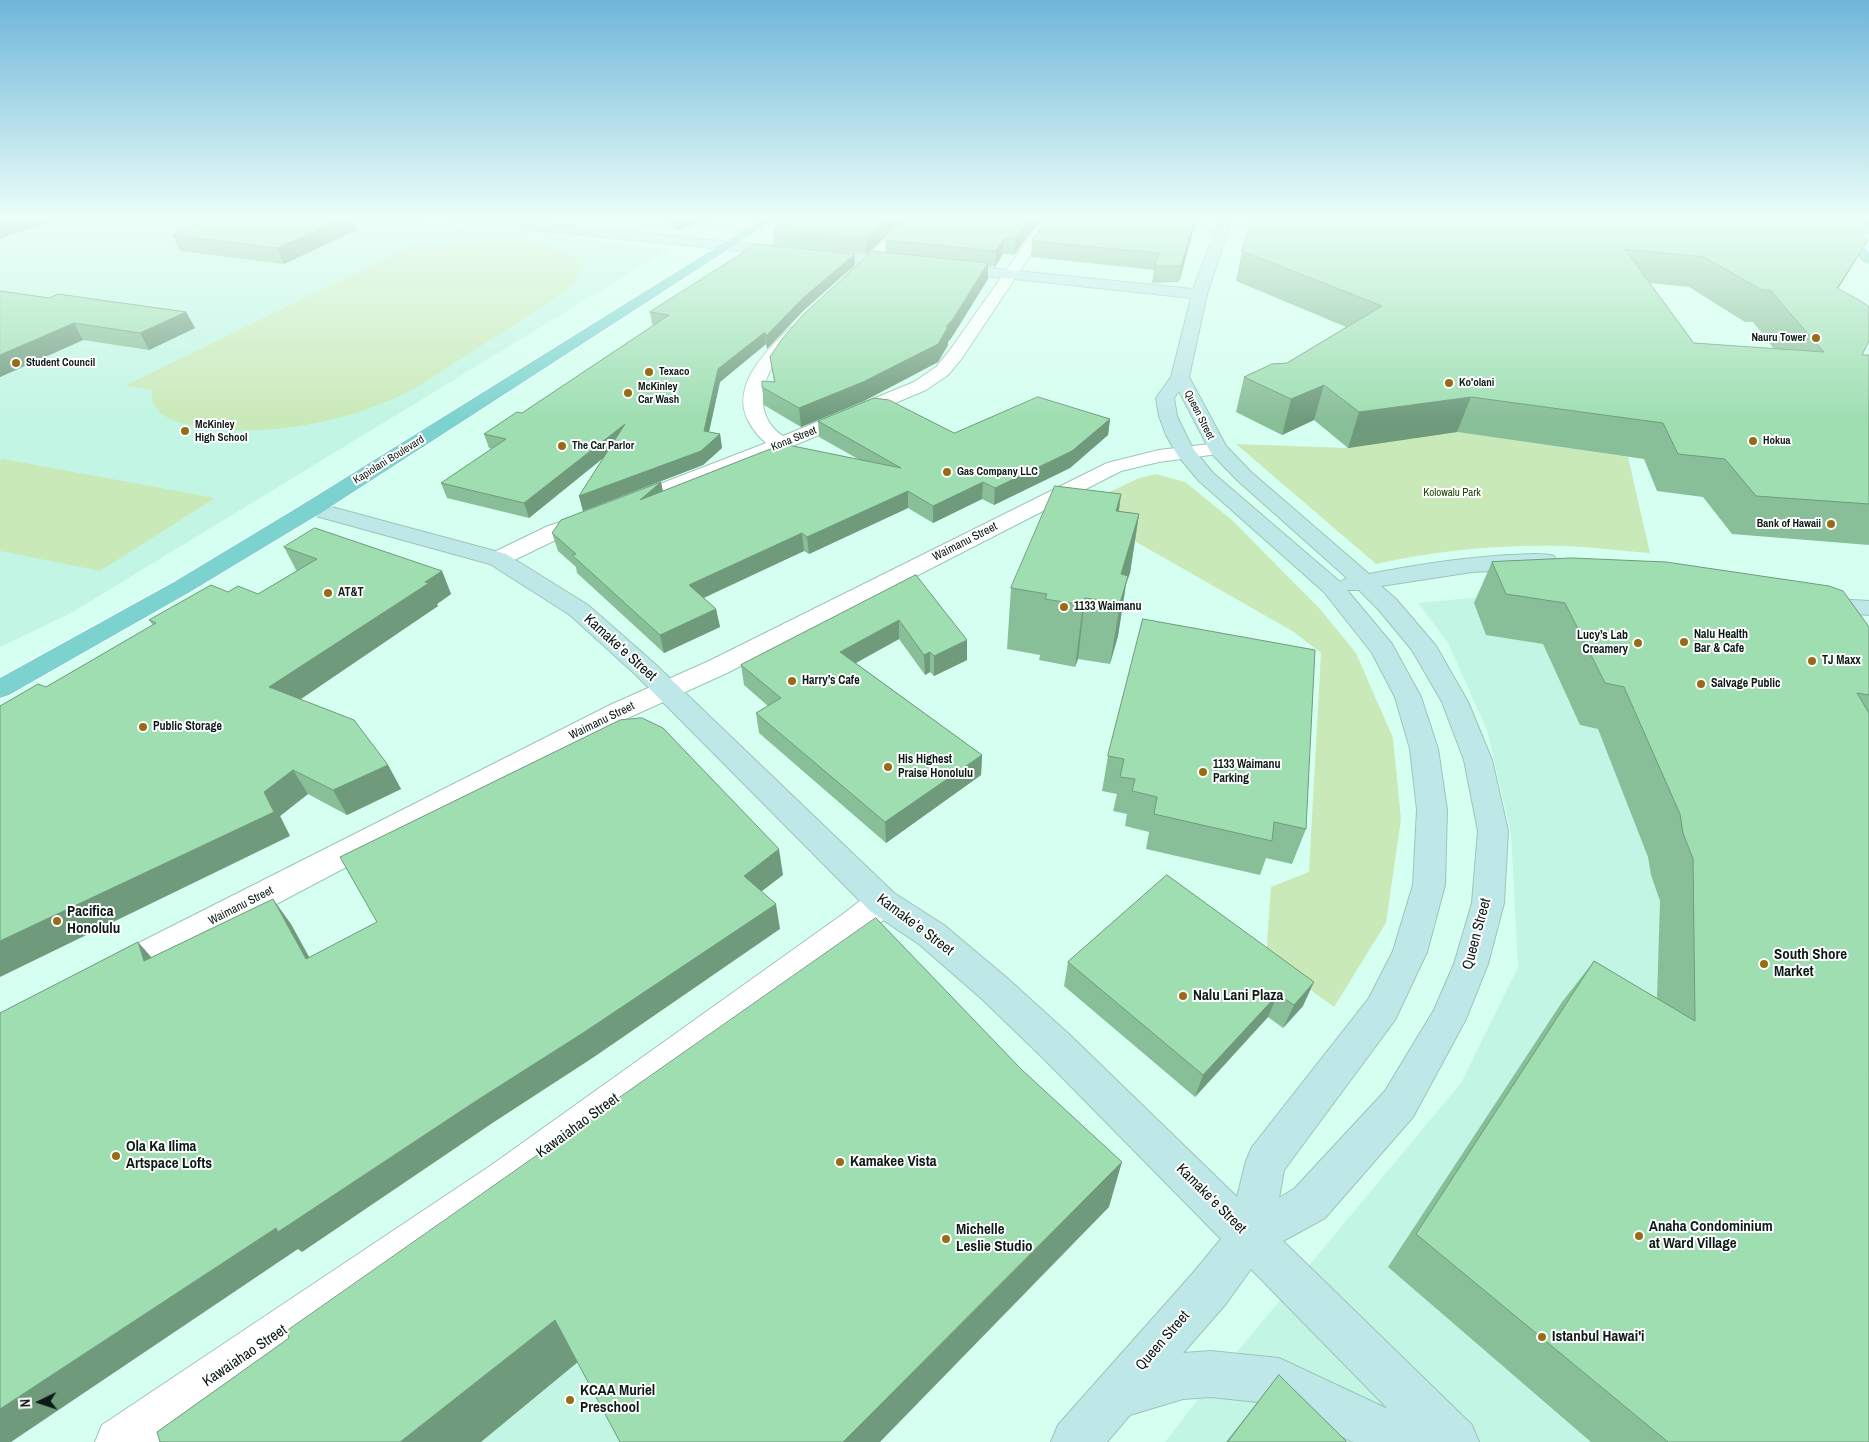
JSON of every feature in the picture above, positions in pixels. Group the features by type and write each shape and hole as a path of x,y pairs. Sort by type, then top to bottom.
{"main road":[{"name":"Kapiolani Boulevard","path":"0,689 182,587 312,508 665,285"}],"street":[{"path":"838,291 844,285"},
{"name":"Kona Street","path":"498,559 556,531 781,444 920,386 942,371 985,313 1002,285"},
{"path":"1116,285 1199,294"},
{"path":"1180,377 1202,285"},
{"path":"781,444 762,427 754,415 752,403 758,379 766,363 804,323"},
{"name":"Queen Street","path":"1075,1442 1209,1289 1249,1237 1310,1203 1399,1104 1448,1019 1472,964 1488,903 1493,831 1478,760 1455,702 1423,646 1388,604 1349,584 1206,477 1185,452 1168,416 1165,398 1180,377 1218,449 1349,584 1408,697 1424,749 1432,810 1429,885 1410,952 1382,1010 1266,1161 1249,1237"},
{"name":"Waimanu Street","path":"90,984 612,716 667,691 1114,467 1159,456 1218,449"},
{"name":"Kamakeʻe Street","path":"312,508 498,559 579,610 667,691 882,902 932,935 995,989 1065,1054 1455,1442"},
{"path":"1349,584 1499,561 1571,561"},
{"path":"1795,604 1869,608"},
{"name":"Kawaiahao Street","path":"119,1442 504,1180 847,930 882,902"},
{"path":"1114,1396 1183,1376 1211,1374 1278,1381 1405,1442"}],"shaded area":[{"name":"McKinley High School","path":"0,285 609,285 71,613 0,647"},
{"path":"1534,592 1636,596 1869,1442 1165,1442 1207,1388 1461,1083 1518,967 1511,834 1487,730 1448,643 1418,603"},
{"name":"KCAA Muriel Preschool","path":"584,1357 630,1442 481,1442"}],"green space":[{"path":"330,285 570,285 555,298 408,392 384,403 328,420 269,430 240,431 212,429 173,420 157,409 152,397 152,390 125,386"},
{"name":"Kolowalu Park","path":"1457,432 1628,457 1650,553 1576,547 1518,546 1446,552 1376,564 1236,444 1347,448"},
{"path":"3,459 215,498 100,571 0,551 0,461"},
{"path":"1156,474 1185,482 1232,520 1320,609 1356,653 1393,738 1401,819 1386,923 1334,1007 1266,957 1271,887 1309,872 1321,653 1294,632 1110,527 1055,518 1139,478"}],"building":[{"path":"692,285 818,285 766,336 765,332 718,369 704,431 720,434 701,451 579,496 625,424 524,503 441,483 506,439 484,434 517,412 522,413 669,315 650,312"},
{"path":"835,285 974,285 946,327 948,327 938,344 863,382 799,408 762,387 762,381 775,382 770,357 782,339 803,315"},
{"path":"1329,285 1652,285 1694,343 1824,352 1770,290 1762,290 1754,285 1839,285 1837,288 1869,307 1869,341 1862,355 1869,355 1869,504 1756,496 1725,459 1678,454 1663,423 1471,397 1359,412 1324,385 1291,399 1244,377 1272,364 1287,363 1382,306"},
{"path":"0,291 49,298 58,294 186,312 140,333 74,323 0,355"},
{"path":"1038,397 1110,419 1072,451 995,488 983,482 933,506 908,491 807,537 802,533 689,585 716,609 660,635 572,555 576,554 552,533 561,520 661,482 640,500 783,444 901,468 818,421 874,398 889,400 954,433"},
{"path":"1055,486 1121,494 1116,511 1139,514 1121,574 1128,576 1120,603 1085,598 1083,605 1045,599 1047,594 1011,588"},
{"path":"315,528 442,571 425,582 429,583 269,687 354,720 388,765 333,790 293,770 264,792 274,812 0,941 0,706 38,684 46,687 156,623 149,620 211,585 228,592 238,586 258,594 317,559 284,547"},
{"path":"1572,558 1666,562 1829,586 1843,591 1869,627 1869,695 1857,693 1869,713 1869,1442 1668,1442 1416,1234 1594,961 1695,1021 1693,859 1683,833 1680,814 1624,687 1605,683 1565,603 1506,594 1492,562"},
{"path":"916,575 967,640 934,656 930,652 924,655 899,620 840,652 982,755 885,822 756,713 781,698 741,665"},
{"name":"1133 Waimanu Parking","path":"1143,619 1315,650 1306,829 1274,822 1272,841 1154,814 1157,797 1132,791 1135,779 1120,777 1124,759 1108,756"},
{"path":"642,718 663,728 779,849 744,876 776,904 583,1033 479,1099 278,1232 276,1228 0,1409 0,1013 138,942 144,961 273,899 306,959 377,922 340,857 620,720"},
{"name":"Nalu Lani Plaza","path":"1167,875 1314,982 1294,1005 1278,994 1203,1075 1068,962"},
{"name":"Kamakee Vista","path":"876,918 1021,1069 1122,1162 843,1442 620,1442 555,1320 400,1442 160,1442 157,1432 289,1338 287,1331"},
{"path":"1279,1375 1347,1442 1228,1442"}],"place":[{"name":"Nauru Tower","path":"1816,338"},
{"name":"Student Council","path":"16,363"},
{"name":"Texaco","path":"649,372"},
{"name":"Ko'olani","path":"1449,383"},
{"name":"McKinley Car Wash","path":"628,393"},
{"name":"McKinley High School","path":"185,431"},
{"name":"Hokua","path":"1753,441"},
{"name":"The Car Parlor","path":"562,446"},
{"name":"Gas Company LLC","path":"947,472"},
{"name":"Bank of Hawaii","path":"1831,524"},
{"name":"AT&T","path":"328,593"},
{"name":"1133 Waimanu","path":"1064,607"},
{"name":"Nalu Health Bar & Cafe","path":"1684,642"},
{"name":"Lucy’s Lab Creamery","path":"1638,643"},
{"name":"TJ Maxx","path":"1812,661"},
{"name":"Harry’s Cafe","path":"792,681"},
{"name":"Salvage Public","path":"1701,684"},
{"name":"Public Storage","path":"143,727"},
{"name":"His Highest Praise Honolulu","path":"888,767"},
{"name":"1133 Waimanu Parking","path":"1203,772"},
{"name":"Pacifica Honolulu","path":"57,921"},
{"name":"South Shore Market","path":"1764,964"},
{"name":"Nalu Lani Plaza","path":"1183,996"},
{"name":"Ola Ka Ilima Artspace Lofts","path":"116,1156"},
{"name":"Kamakee Vista","path":"840,1162"},
{"name":"Anaha Condominium at Ward Village","path":"1639,1236"},
{"name":"Michelle Leslie Studio","path":"946,1239"},
{"name":"Istanbul Hawai'i","path":"1542,1337"},
{"name":"KCAA Muriel Preschool","path":"570,1400"}]}
